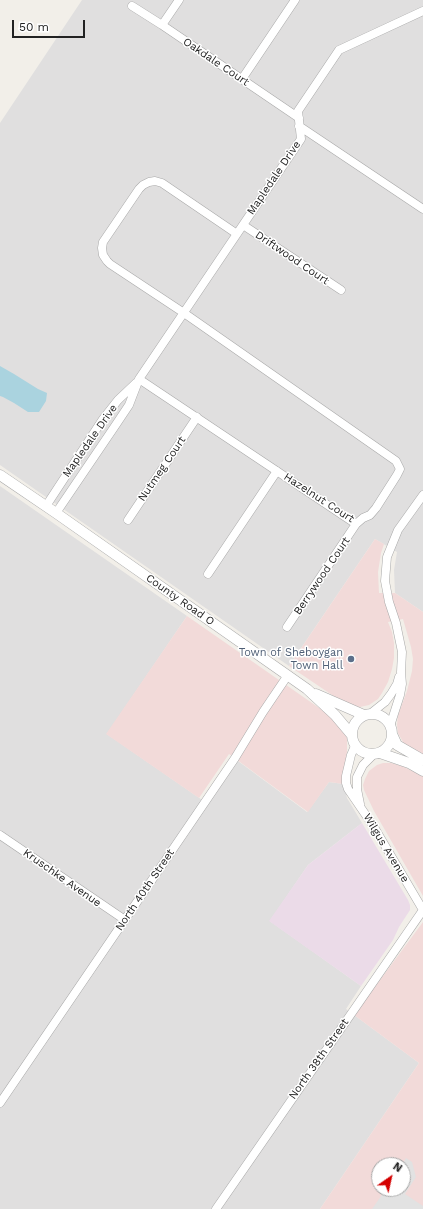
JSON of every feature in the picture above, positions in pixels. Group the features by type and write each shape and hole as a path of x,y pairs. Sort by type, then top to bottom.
{"street":[{"path":"162,25 178,0"},
{"path":"242,79 295,0"},
{"name":"Oakdale Court","path":"132,6 242,79 299,122 423,209"},
{"name":"Mapledale Drive","path":"46,506 103,419 118,400 139,379 301,139 298,111 339,50 423,11"},
{"path":"184,313 110,264 103,255 103,242 139,189 149,182 155,181 162,183 237,234"},
{"name":"Driftwood Court","path":"243,225 341,290"},
{"name":"Hazelnut Court","path":"139,379 356,524 363,518 370,515 376,508 400,469 396,461 184,313"},
{"name":"Mapledale Drive","path":"56,513 129,405 139,379"},
{"name":"Nutmeg Court","path":"128,520 196,417"},
{"path":"208,574 277,471"},
{"name":"County Road O","path":"0,475 307,689 335,715 351,734"},
{"path":"377,754 385,750 389,745 402,684 402,652 385,581 387,557 398,530 423,494"},
{"name":"Berrywood Court","path":"287,627 356,524"},
{"path":"401,672 397,684 385,702 367,715 359,718 355,723 352,728 352,740 355,746 366,754 377,754 409,764 423,771"},
{"name":"North 40th Street","path":"0,1103 235,758 288,675"},
{"path":"307,689 367,715 382,717 391,730 397,745 423,760"},
{"name":"Wilgus Avenue","path":"355,746 348,767 346,780 350,793 361,806 423,910"},
{"name":"Wilgus Avenue","path":"361,806 357,789 357,777 363,766 377,754"},
{"name":"Kruschke Avenue","path":"0,835 125,920"},
{"name":"North 38th Street","path":"216,1209 423,910"}],"shaded area":[{"path":"82,0 423,0 423,612 395,593 394,570 397,552 375,539 289,666 0,465 0,123"},
{"path":"0,486 187,616 107,734 208,804 238,761 307,812 329,782 344,784 347,798 362,823 308,865 270,921 361,986 346,1009 419,1063 320,1209 0,1209"},
{"path":"375,539 384,544 378,572 379,593 395,593 423,612 423,756 404,744 398,733 398,715 407,691 412,671 413,659 403,619 388,622 394,643 392,669 388,682 382,693 378,699 369,705 360,707 352,706 338,699 289,666"},
{"path":"187,616 335,719 345,731 347,738 347,751 344,784 329,782 308,812 229,754 199,798 106,734"},
{"path":"391,763 402,766 423,776 423,896 374,811 364,790 363,785 369,771 377,765"},
{"path":"362,823 408,900 410,910 393,940 361,986 269,921 308,865"},
{"path":"423,922 423,1209 320,1209 419,1063 354,1015"},
{"path":"411,1161 412,1162 416,1177 411,1185"},
{"path":"380,1197 410,1197 423,1206 423,1209 372,1209"}],"water":[{"path":"0,366 47,393 46,401 39,412 28,412 0,396"}],"place":[{"name":"Town of Sheboygan Town Hall","path":"351,659"}]}
